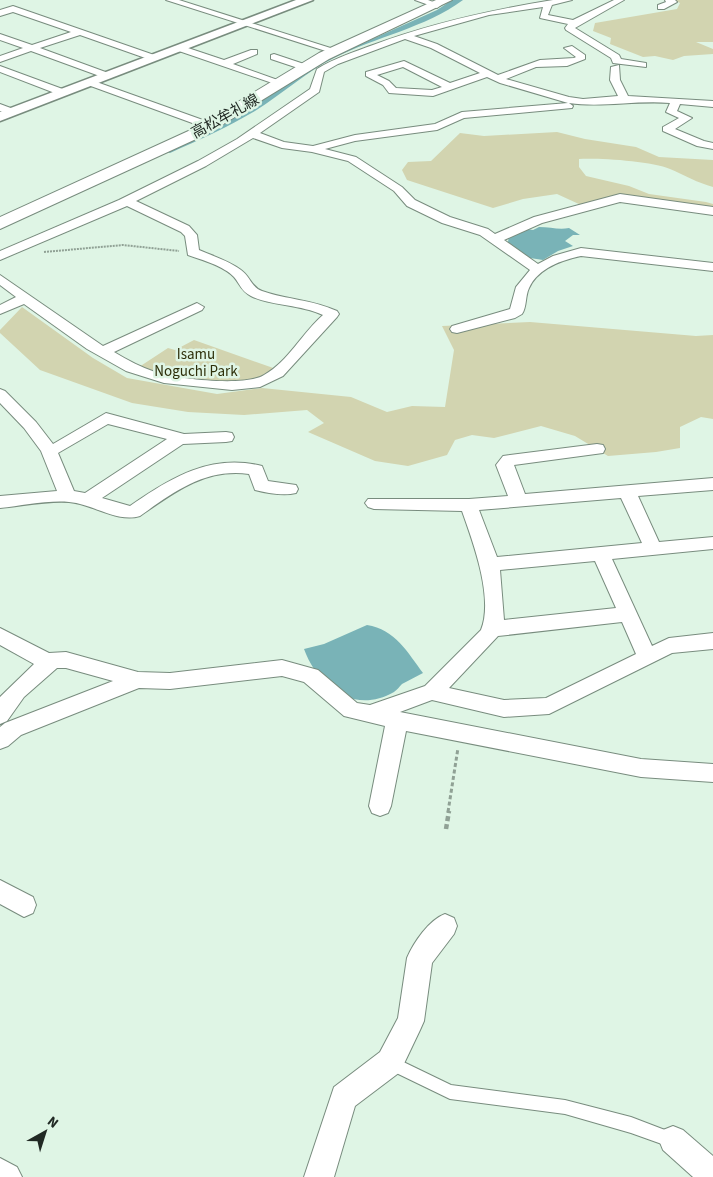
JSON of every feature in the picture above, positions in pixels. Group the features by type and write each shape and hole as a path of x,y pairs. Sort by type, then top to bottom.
{"main road":[{"name":"高松牟礼線","path":"3,220 210,126 304,67 334,51 442,2"}],"street":[{"path":"170,0 334,51"},
{"path":"4,112 64,93 307,0"},
{"path":"419,0 442,2"},
{"path":"0,256 175,180 254,135 315,90 316,78 326,67 406,36 488,14 568,0"},
{"path":"620,0 594,15 573,23 569,28 573,32 608,50 616,57 616,61 643,66"},
{"path":"661,7 673,2 669,0"},
{"path":"548,4 543,16 573,23"},
{"path":"0,13 13,9 154,58"},
{"path":"385,29 434,46 498,79 551,96 584,102 624,99 713,104"},
{"path":"0,59 80,32"},
{"path":"0,37 108,76"},
{"path":"179,48 281,83"},
{"path":"498,79 514,70 541,63 569,64 582,57 569,48"},
{"path":"224,64 254,52"},
{"path":"274,57 304,67"},
{"path":"450,87 404,64 369,74 386,83 393,91 433,93 450,87 486,74"},
{"path":"616,67 615,80 624,99"},
{"path":"0,69 64,93"},
{"path":"91,83 210,126"},
{"path":"676,101 671,112 687,118 667,129 701,144 713,146"},
{"path":"313,149 355,138 437,127 462,115 514,109 576,106 584,102"},
{"path":"254,135 282,145 313,149 352,159 398,189 411,203 427,212 471,227 495,239 537,269"},
{"path":"495,239 538,220 620,198 713,211"},
{"path":"0,279 24,298 103,352 148,374 171,380 229,386 250,385 267,380 281,371 317,326 332,314 312,305 257,294 246,288 238,274 230,268 193,252 191,235 185,229 128,202"},
{"path":"457,328 510,316 517,311 517,298 521,286 537,269 581,252 713,267"},
{"path":"0,310 24,298"},
{"path":"103,352 196,307"},
{"path":"0,394 30,425 49,450 67,496"},
{"path":"49,450 59,447 106,418 180,438 226,437"},
{"path":"88,499 180,438"},
{"path":"518,501 504,465 509,460 597,449"},
{"path":"0,502 67,496 88,499 124,512 134,512 174,483 194,474 218,468 239,466 256,470 261,486 290,489"},
{"path":"374,503 469,505 628,493 713,484"},
{"path":"628,493 653,549"},
{"path":"370,714 432,692 489,634 494,621 490,564 469,505"},
{"path":"490,564 713,543"},
{"path":"601,554 647,657"},
{"path":"491,629 628,614"},
{"path":"0,635 15,646 47,661 66,660 138,680 170,681 282,668 311,676 351,710 460,734 640,768 713,773"},
{"path":"432,692 496,709 527,711 549,706 669,646 713,641"},
{"path":"0,715 6,701 53,660"},
{"path":"0,740 13,729 138,680"},
{"path":"380,806 397,720"},
{"path":"0,891 24,905"},
{"path":"319,1177 344,1097 390,1062 412,1021 420,958 445,926"},
{"path":"673,1140 713,1175"},
{"path":"0,1173 7,1177"}],"lane":[{"path":"390,1062 450,1092 565,1107 630,1125 673,1140"}],"path":[{"path":"16,249 35,253 123,245 193,252"},
{"path":"446,829 460,734"}],"green space":[{"path":"674,0 713,0 713,42 696,42 713,49 713,54 684,56 673,60 655,56 643,57 610,44 611,38 593,31 595,23 677,9 680,3"},
{"path":"557,132 585,139 636,147 659,157 713,160 713,187 662,166 639,162 579,159 579,167 586,176 629,186 649,194 706,202 713,204 713,207 615,196 581,205 557,194 523,199 493,208 407,180 402,170 408,162 431,161 460,133 484,136"},
{"path":"22,307 93,358 127,378 217,394 262,388 351,397 387,412 412,406 445,407 454,350 442,326 530,322 696,336 713,335 713,419 701,417 680,427 680,448 656,452 608,456 575,436 541,426 494,438 472,435 455,440 447,455 408,466 375,461 308,432 324,423 307,410 244,415 188,412 132,403 40,370 0,333 0,330"},
{"name":"Isamu Noguchi Park","path":"194,340 279,370 250,385 171,381 139,367 168,348 175,350"}],"water":[{"path":"452,0 463,0 433,18 334,58 245,117 170,153 165,151 308,68 437,10"},
{"path":"539,227 569,228 580,235 573,235 565,241 573,246 558,251 543,260 530,258 508,242 509,236 527,229 533,230"},
{"path":"367,625 385,631 400,643 423,673 402,684 394,692 379,698 352,699 339,693 318,675 304,649 324,644"}]}
